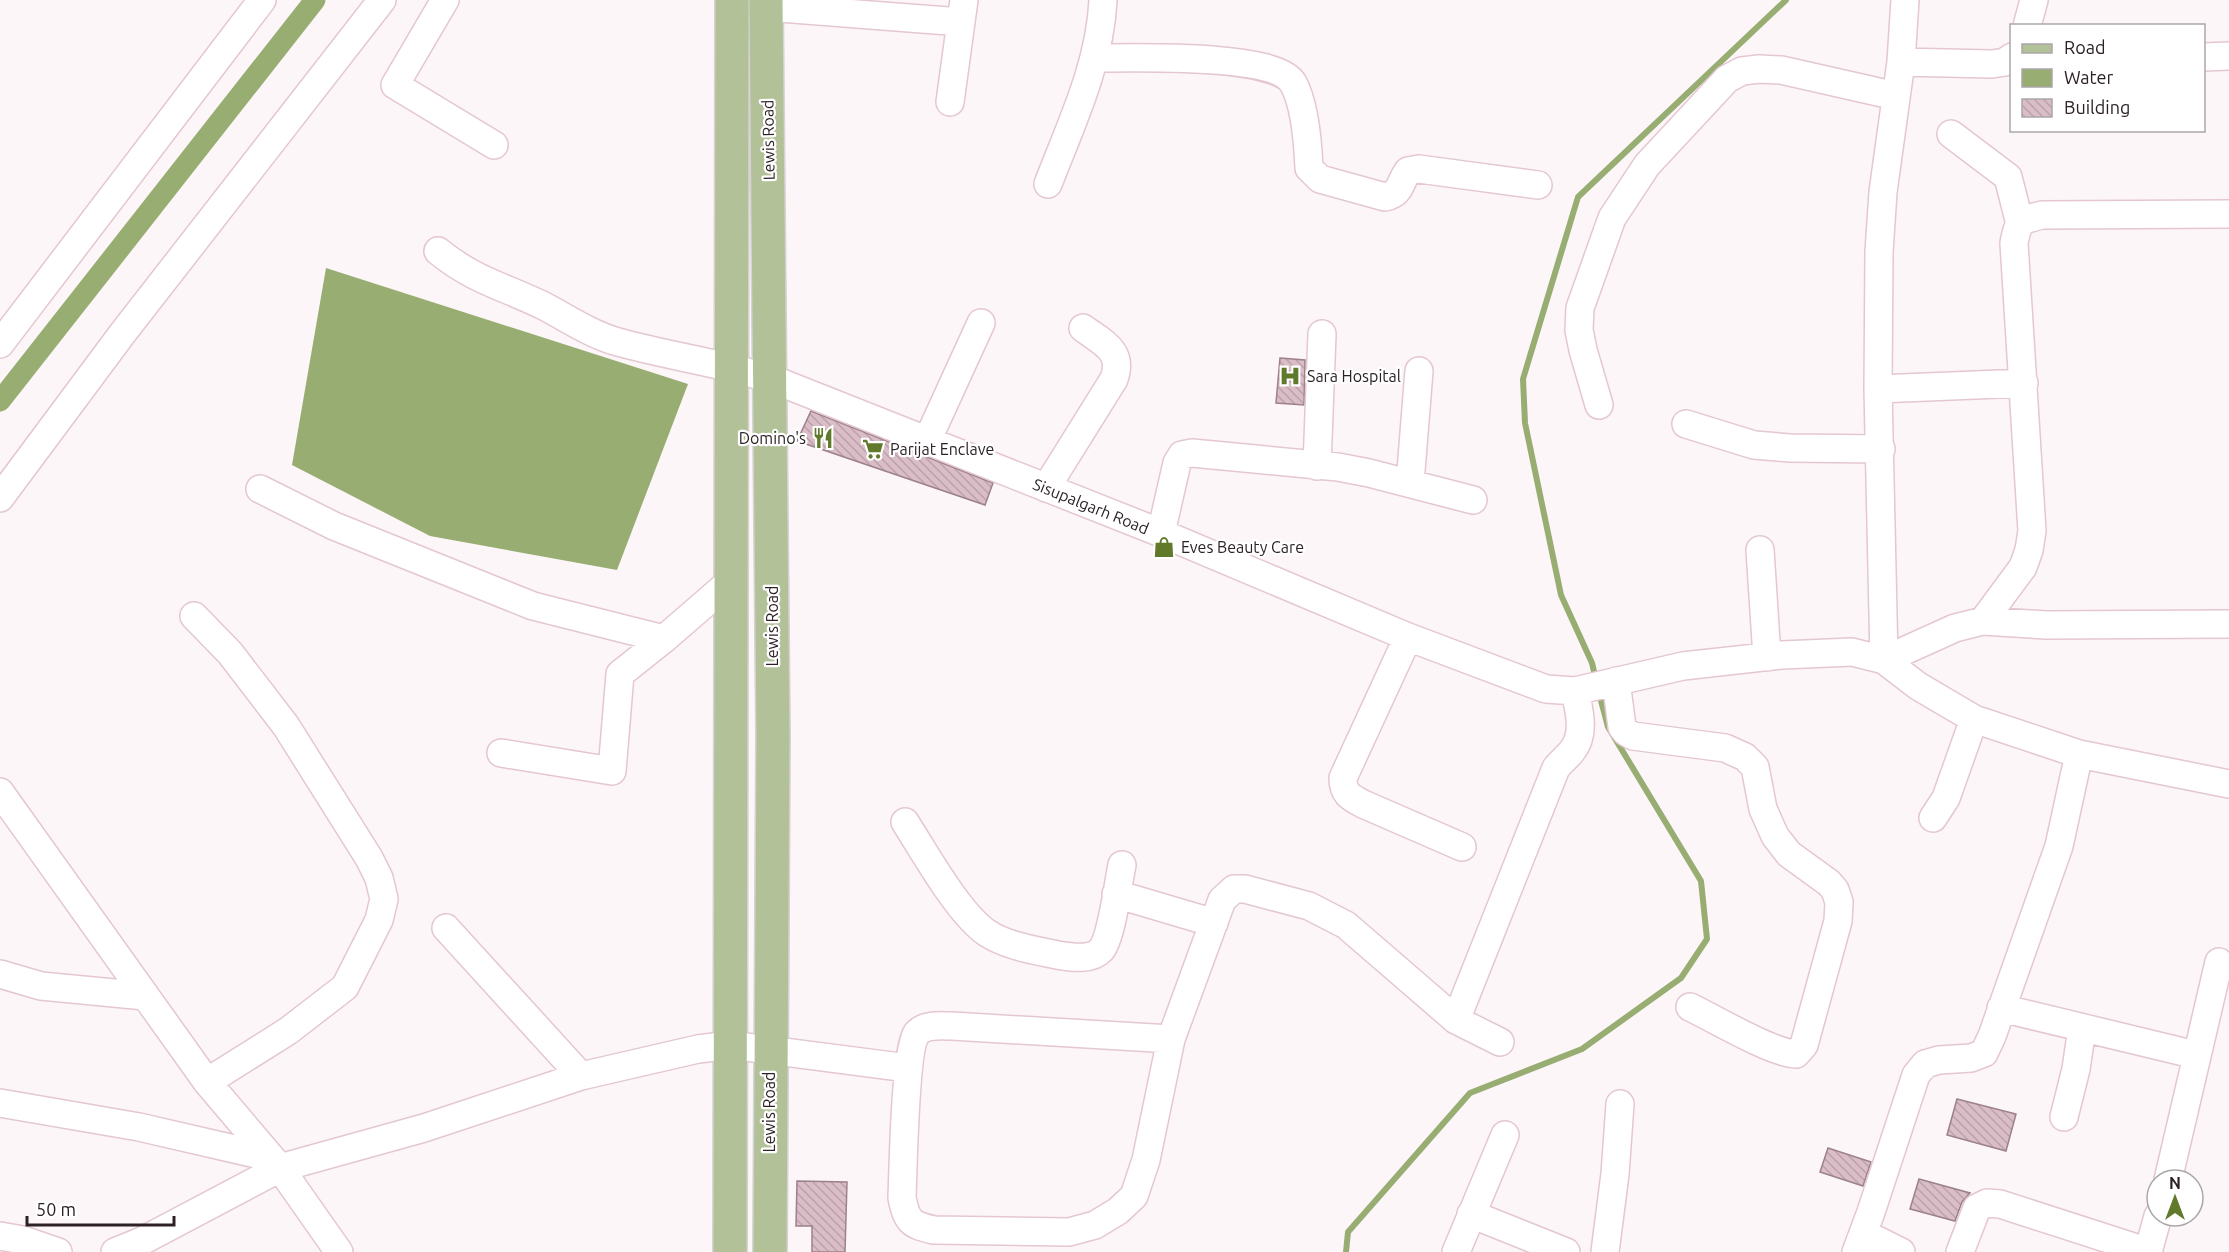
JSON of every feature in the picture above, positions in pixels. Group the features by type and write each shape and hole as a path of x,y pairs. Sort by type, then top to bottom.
{"main road":[{"path":"730,1252 732,0"},
{"name":"Lewis Road","path":"766,3 773,748 770,1252"}],"street":[{"path":"0,344 262,0"},
{"path":"0,498 122,334 382,0"},
{"path":"445,0 395,85 494,145"},
{"path":"1048,184 1096,58 1103,0"},
{"path":"1884,660 1878,389 1879,252 1883,192 1901,62 1905,0"},
{"path":"2028,24 2034,0"},
{"path":"766,3 963,11 951,102"},
{"path":"2205,57 2229,56"},
{"path":"1096,58 1212,60 1269,68 1292,81 1299,101 1310,168 1320,179 1385,197 1394,195 1400,189 1408,171 1419,169 1538,185"},
{"path":"1901,62 1992,64 2005,62 2010,58"},
{"path":"1599,405 1579,330 1580,308 1612,218 1647,165 1728,79 1743,71 1781,70 1896,96"},
{"path":"1951,134 2007,177 2020,224"},
{"path":"1983,621 2023,567 2032,531 2014,243 2017,228 2024,219 2042,215 2229,214"},
{"name":"Sisupalgarh Road","path":"438,251 479,279 541,305 615,341 770,378 1161,533 1408,637 1546,689 1596,686 1683,666 1767,657 1852,652 1884,660"},
{"path":"927,441 981,323"},
{"path":"1046,488 1118,368 1117,359 1112,351 1083,328"},
{"path":"1317,466 1322,334"},
{"path":"1410,483 1419,371"},
{"path":"1878,389 2024,383"},
{"path":"1686,424 1754,445 1790,448 1881,449"},
{"path":"1161,533 1177,464 1182,455 1192,453 1369,472 1473,500"},
{"path":"260,489 334,526 533,606 664,639"},
{"path":"1760,550 1767,657"},
{"path":"501,753 612,771 620,674 732,580"},
{"path":"194,616 230,653 286,726 369,858 380,878 384,899 379,920 345,987 288,1031 207,1082"},
{"path":"1884,660 1955,627 1983,621 2046,625 2229,624"},
{"path":"1408,637 1343,778 1343,788 1348,796 1363,804 1462,847"},
{"path":"1884,660 1918,686 1974,719 2079,754 2229,784"},
{"path":"1596,686 1622,727 1633,736 1725,748 1745,757 1755,767 1763,809 1775,836 1789,854 1829,883 1835,890 1839,902 1838,921 1804,1046 1796,1054 1786,1054 1690,1007"},
{"path":"1456,1020 1556,768 1573,750 1579,739 1580,719 1596,686"},
{"path":"1933,818 1946,798 1974,719"},
{"path":"1901,1252 1859,1243 1916,1075 1925,1064 1939,1060 1971,1058 1984,1053 2059,846 2079,754"},
{"path":"0,792 207,1082 274,1162 339,1252"},
{"path":"905,822 964,911 986,932 1005,943 1071,958 1090,956 1101,950 1110,927 1122,865"},
{"path":"1172,1039 952,1026 930,1026 917,1032 912,1042 908,1068 902,1198 905,1215 916,1226 934,1230 1069,1232 1095,1225 1118,1211 1134,1196 1146,1160 1172,1039 1222,900 1234,889 1245,888 1309,906 1347,925 1456,1020 1500,1042"},
{"path":"1116,894 1214,923"},
{"path":"446,928 581,1076"},
{"path":"2171,1168 2219,962"},
{"path":"0,974 41,986 145,996"},
{"path":"2001,1008 2196,1056"},
{"path":"2064,1117 2076,1070 2082,1028"},
{"path":"115,1252 142,1241 274,1162 424,1128 581,1076 698,1049 731,1045 908,1068"},
{"path":"0,1104 139,1127 274,1162"},
{"path":"1605,1252 1616,1174 1620,1104"},
{"path":"1456,1252 1505,1135"},
{"path":"1960,1252 1977,1208 1987,1203 2000,1204 2148,1252 2155,1228"},
{"path":"1471,1214 1566,1252"},
{"path":"0,1236 23,1240 58,1252"}],"water":[{"path":"326,268 688,384 617,570 430,536 292,465"}],"building":[{"path":"1280,358 1305,360 1304,405 1276,403"},
{"name":"Parijat Enclave","path":"811,411 993,483 985,505 797,441"},
{"path":"1957,1099 2016,1114 2006,1151 1947,1135"},
{"path":"1828,1148 1871,1162 1863,1186 1820,1172"},
{"path":"1919,1179 1970,1193 1962,1202 1955,1221 1910,1209"},
{"path":"797,1181 847,1182 845,1252 812,1252 812,1226 796,1226"}],"waterway":[{"path":"0,401 315,0"},
{"path":"1596,680 1592,663 1561,595 1525,423 1523,379 1578,197 1786,0"},
{"path":"1346,1252 1348,1232 1470,1093 1582,1049 1681,978 1707,939 1701,881 1608,727 1599,693"}],"place":[{"name":"Sara Hospital","path":"1290,376"},
{"name":"Domino's","path":"823,438"},
{"name":"Parijat Enclave","path":"873,449"},
{"name":"Eves Beauty Care","path":"1164,547"}]}
